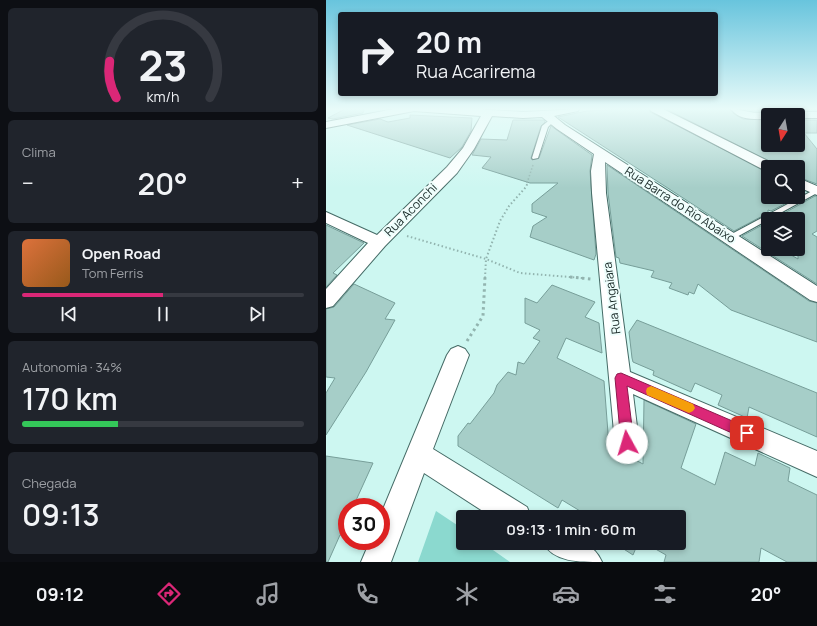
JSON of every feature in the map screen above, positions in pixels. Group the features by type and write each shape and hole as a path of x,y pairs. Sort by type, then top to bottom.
{"street":[{"name":"Rua Aconchi","path":"326,300 384,236 452,170 468,149 476,135"},
{"name":"Rua Barra do Rio Abaixo","path":"575,135 817,295"},
{"path":"707,135 761,163"},
{"name":"Rua Angaiara","path":"600,152 598,171 600,193 627,443"},
{"path":"805,185 817,191"},
{"path":"326,217 384,236"},
{"path":"376,562 420,455 458,355"},
{"path":"621,378 817,464"},
{"path":"420,455 506,510"},
{"path":"569,550 587,562"}],"lane":[{"path":"535,158 542,135"},
{"path":"730,238 817,191"}],"path":[{"path":"458,355 483,316 486,259 500,221 509,206 526,187 535,158"},
{"path":"384,236 486,259 520,273 610,281"}],"shaded area":[{"path":"436,511 456,524 456,550 493,550 510,562 418,562"}],"building":[{"path":"379,135 469,135 462,147 450,158"},
{"path":"508,135 538,135 531,158 532,160 539,158 548,135 564,135 592,155 590,171 596,254 594,260 530,237 533,226 547,217 532,212 532,204 558,183 530,183 482,168 491,157 472,155 481,139 507,140"},
{"path":"586,135 696,135 761,168 761,204 784,204 771,211 768,210 768,212 761,212 761,217 734,231"},
{"path":"718,135 761,135 761,152 805,152 806,135 817,149 817,184 805,180 805,160 767,160"},
{"path":"607,165 809,301 817,303 817,342 731,310 698,284 694,294 689,292 688,295 669,288 672,283 651,277 654,271 620,263 619,258 616,257 608,193"},
{"path":"817,196 817,231 812,234 817,237 817,284 773,256 793,256 798,259 798,256 805,256 805,212 786,212 801,204 805,204 805,202"},
{"path":"326,225 364,243 333,273 337,275 326,287"},
{"path":"761,226 761,248 742,236"},
{"path":"354,284 395,303 385,319 395,320 366,372 326,435 326,393 335,378 326,377 326,309 334,307"},
{"path":"552,285 595,302 585,317 599,323 602,353 566,338 557,358 604,381 609,446 616,449 618,453 628,456 643,464 644,400 696,424 681,468 715,485 725,452 755,466 758,453 790,468 788,481 817,495 817,562 787,562 761,548 759,562 664,562 666,555 657,550 686,550 686,510 578,510 562,500 558,508 458,446 458,436 468,423 470,424 494,393 497,385 508,372 516,375 518,362 524,364 540,341 533,338 540,330 525,323 525,298 537,303"},
{"path":"637,320 817,393 817,437 749,407 747,418 718,405 722,395 695,383 691,392 653,375 654,371 633,362 629,332"},
{"path":"326,456 373,463 357,498 338,498 338,540 328,562 326,562"},
{"path":"625,550 635,550 633,555"}],"slow traffic":[{"path":"651,391 689,408"}],"route":[{"path":"627,443 621,378 747,433"}]}
